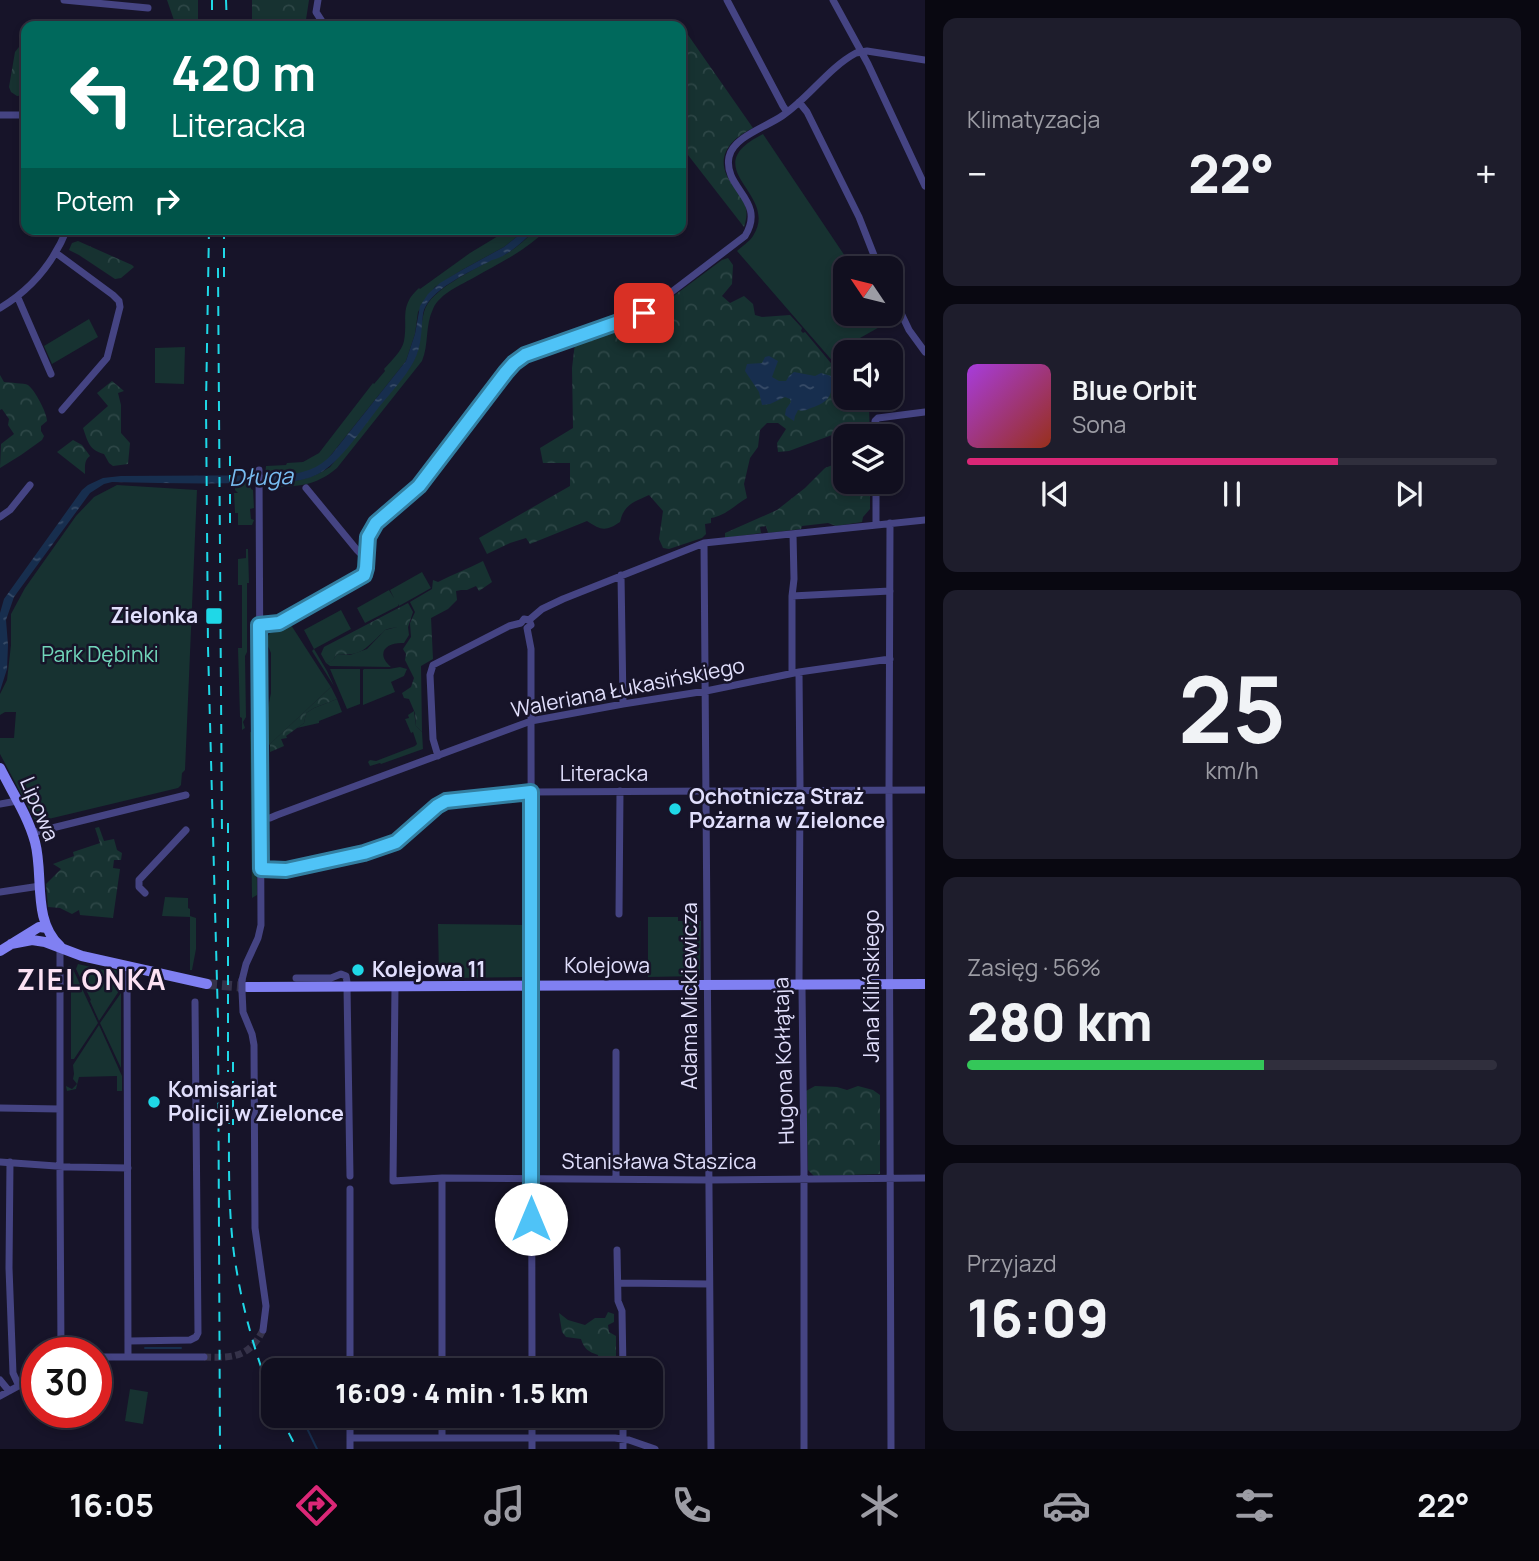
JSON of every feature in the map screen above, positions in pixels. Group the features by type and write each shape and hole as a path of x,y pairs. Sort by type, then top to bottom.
{"street":[{"path":"64,0 148,8"},
{"path":"318,0 316,12 322,21"},
{"path":"727,0 787,112"},
{"path":"833,0 925,186"},
{"path":"259,625 279,623 360,578 366,571 368,537 376,523 419,486 517,360 535,351 644,313 745,236 751,224 751,210 730,172 729,161 730,153 740,140 787,112 851,55 860,51 925,60"},
{"path":"799,102 807,112 855,209 874,256"},
{"path":"0,115 21,115"},
{"path":"0,308 18,298 42,272 56,253 64,235"},
{"path":"56,253 113,295 119,301 120,307 107,358 62,410"},
{"path":"18,298 51,374"},
{"path":"903,317 925,352"},
{"path":"875,424 878,418 883,416 925,412"},
{"path":"259,470 261,925 243,971 243,1012 254,1045 253,1170 255,1228 266,1307 263,1330"},
{"path":"0,517 10,510 30,485"},
{"path":"306,488 357,551 367,556"},
{"path":"876,494 876,525"},
{"path":"438,756 433,738 430,675 433,665 509,626 526,624 547,606 704,543 925,520"},
{"name":"Jana Kilińskiego","path":"890,523 891,1449"},
{"name":"Hugona Kołłątaja","path":"793,534 792,596 800,791 799,977 802,992 804,1449"},
{"name":"Adama Mickiewicza","path":"704,543 710,1449"},
{"path":"621,575 623,704"},
{"path":"792,596 890,591"},
{"path":"526,624 531,652 532,1358"},
{"name":"Waleriana Łukasińskiego","path":"261,818 270,818 531,721 706,691 796,672 890,659"},
{"name":"Lipowa","path":"0,768 18,801 37,852 42,934"},
{"name":"Literacka","path":"261,869 286,870 364,853 396,842 446,801 531,792 925,790"},
{"path":"619,914 621,791"},
{"path":"32,833 186,795"},
{"path":"0,804 18,801"},
{"path":"145,893 139,887 139,880 186,830"},
{"path":"0,892 40,886"},
{"path":"0,951 10,944 42,934 78,955 207,984"},
{"path":"61,947 61,1337"},
{"path":"127,967 128,1357"},
{"path":"296,978 331,978 341,974 346,976 350,1176"},
{"name":"Kolejowa","path":"244,986 925,984"},
{"name":"Stanisława Staszica","path":"395,986 393,1181 442,1178 925,1178"},
{"path":"129,1341 190,1340 198,1333 195,1002"},
{"path":"616,1052 616,1179"},
{"path":"0,1108 60,1109"},
{"path":"0,1162 128,1168"},
{"path":"0,1396 19,1386 13,1373 11,1334 10,1162"},
{"path":"442,1178 442,1358"},
{"path":"349,1189 350,1358"},
{"path":"617,1250 623,1358"},
{"path":"618,1283 709,1284"},
{"path":"112,1357 204,1357"},
{"path":"0,1380 9,1391"},
{"path":"351,1428 351,1449"},
{"path":"442,1428 442,1438"},
{"path":"532,1428 532,1449"},
{"path":"623,1428 623,1449"},
{"path":"351,1438 623,1439 655,1449"}],"green space":[{"path":"167,0 198,0 198,21 174,21"},
{"path":"252,0 309,0 306,21 252,21"},
{"path":"686,32 753,128 734,141 725,153 724,160 727,176 746,208 744,227 686,152"},
{"path":"21,47 21,95 17,96 9,87 15,52"},
{"path":"763,134 845,256 833,256 833,326 881,326 860,338 861,340 833,340 833,362 737,251 753,236 759,221 757,207 736,170 736,159 744,147"},
{"path":"500,235 519,235 504,247 435,287 418,312 415,334 406,361 327,460 305,472 265,475 266,466 303,462 319,453 401,348 405,333 405,313 413,295 470,253"},
{"path":"530,235 541,235 522,250 451,290 436,303 429,322 422,361 337,468 321,479 305,484 268,488 265,486 265,482 291,482 307,478 330,467 414,361 424,312 434,296 464,275 521,243"},
{"path":"78,241 134,267 121,278 115,279 69,250 72,243"},
{"path":"728,258 733,265 732,284 722,296 730,303 744,296 753,304 755,315 762,317 790,315 833,366 833,410 869,410 870,424 833,424 832,435 789,451 778,452 777,443 786,429 778,423 767,423 760,430 758,447 750,458 744,484 747,498 725,513 711,518 711,523 705,524 706,534 702,538 669,549 663,548 659,539 663,511 649,495 630,504 620,522 610,527 600,528 587,521 530,544 526,538 487,554 479,538 570,486 570,463 543,463 540,448 573,428 572,368 575,343 648,315"},
{"path":"89,319 98,337 52,364 44,346"},
{"path":"185,347 184,384 155,383 155,348"},
{"path":"0,375 4,382 28,385 43,407 47,421 41,426 44,436 42,440 0,468 1,444 14,434 8,425 9,419 2,409 0,410"},
{"path":"112,381 124,391 118,393 121,433 130,443 128,464 113,466 104,454 92,448 83,428 108,406 97,393"},
{"path":"73,440 82,445 90,456 86,462 85,474 57,452"},
{"path":"833,465 833,494 870,494 870,509 862,522 836,526 828,523 802,526 801,529 768,533 766,526 760,527 761,533 725,538 725,533 777,510 825,468"},
{"path":"235,483 251,483 254,508 250,509 251,519 254,520 252,525 238,525 234,493 238,493"},
{"name":"Park Dębinki","path":"117,485 197,490 185,770 178,788 36,822 0,754 0,738 14,738 16,712 0,715 0,694 7,680 11,645 11,614 25,588 76,516 94,497"},
{"path":"246,549 249,583 245,656 246,717 243,722 245,728 242,730 238,648 242,648 242,585 238,585 238,559 246,558"},
{"path":"483,561 492,582 479,591 476,586 456,591 457,600 448,609 431,618 433,659 421,666 422,732 416,726 415,713 409,699 404,698 402,693 411,687 414,678 403,649 411,637 410,623 415,612 410,602 432,589 433,580 438,582"},
{"path":"422,572 431,588 365,623 357,608 389,590 394,598 390,590"},
{"path":"408,603 413,612 408,627 385,630 363,650 355,654 337,654 332,661 326,663 321,654 324,647"},
{"path":"341,610 351,629 314,649 304,630"},
{"path":"291,625 331,687 267,747 271,653 267,637 270,633"},
{"path":"408,627 409,635 404,643 392,644 385,649 384,657 391,667 330,666 326,663 332,661 337,654 350,655 367,649 385,630"},
{"path":"314,649 327,671 334,686 312,651"},
{"path":"400,667 407,669 404,676 391,682 395,692 363,705 363,670"},
{"path":"330,669 360,669 360,704 347,709"},
{"path":"331,687 337,699 306,713 304,723 286,736 287,738 281,739 284,746 270,752 270,744"},
{"path":"337,699 342,712 319,723 297,728 304,723 306,713"},
{"path":"414,711 416,726 422,732 423,749 370,766 370,760 376,761 417,744 405,719"},
{"path":"250,732 256,735 257,895 252,898"},
{"path":"99,827 104,841 114,839 117,850 122,853 121,860 114,860 113,868 120,869 113,918 80,915 79,910 72,914 60,908 48,907 46,884 61,869 53,864 74,856 73,852 100,843 95,828"},
{"path":"165,897 188,898 190,916 196,918 196,949 192,970 190,917 162,916"},
{"path":"648,917 678,917 678,921 701,921 700,976 648,977"},
{"path":"438,924 526,925 525,974 522,977 439,978"},
{"path":"78,964 121,973 121,988 99,1021 76,969"},
{"path":"72,967 98,1023 74,1059 71,1059 71,990 66,990 66,968"},
{"path":"121,993 121,1068 100,1023"},
{"path":"99,1025 122,1076 122,1091 117,1091 117,1076 79,1077 76,1089 67,1091 66,1086 72,1089 77,1084 73,1079 73,1065"},
{"path":"815,1086 847,1090 858,1086 880,1095 880,1174 814,1176 808,1170 806,1091"},
{"path":"608,1312 614,1314 614,1322 608,1325 609,1332 616,1336 616,1358 598,1358 598,1355 587,1350 581,1339 566,1337 562,1332 559,1313 568,1320 585,1325 595,1318 605,1318"},
{"path":"130,1389 148,1392 143,1424 125,1421"}],"water":[{"name":"Długa","path":"519,235 530,235 510,252 462,276 433,297 423,314 419,350 410,367 343,453 318,474 301,480 282,482 112,482 90,493 14,597 6,620 7,669 0,691 0,613 4,599 82,490 103,478 121,476 282,475 316,467 332,454 406,361 420,306 428,294 440,283 504,247"},
{"path":"769,356 778,361 772,377 779,381 786,381 794,372 831,376 832,387 827,399 820,405 798,410 794,421 785,415 790,399 785,397 762,405 759,392 745,371 747,364 762,363 765,357"}],"waterway":[{"path":"145,1348 181,1348"},
{"path":"307,1428 317,1449"}],"tunnel":[{"path":"207,984 247,987"},
{"path":"204,1357 231,1356 246,1351 263,1330"}],"railway":[{"path":"212,0 212,21"},
{"path":"226,0 227,21"},
{"path":"209,235 206,404 208,647 218,1020 220,1449"},
{"path":"224,235 224,277"},
{"path":"218,268 222,835"},
{"path":"230,456 230,530"},
{"path":"228,823 228,1072"},
{"path":"233,1062 233,1125"},
{"path":"229,1114 230,1201 234,1254 240,1291 261,1366"},
{"path":"286,1428 297,1449"}],"place":[{"name":"Zielonka","path":"214,616"},
{"name":"Ochotnicza Straż Pożarna w Zielonce","path":"675,809"},
{"name":"Kolejowa 11","path":"358,970"},
{"name":"Komisariat Policji w Zielonce","path":"154,1102"}],"district":[{"name":"ZIELONKA","path":"92,980"}],"route":[{"path":"531,1219 531,792 446,801 396,842 364,853 286,870 261,869 259,625 279,623 364,575 368,537 376,523 419,486 517,360 535,351 644,313"}]}
